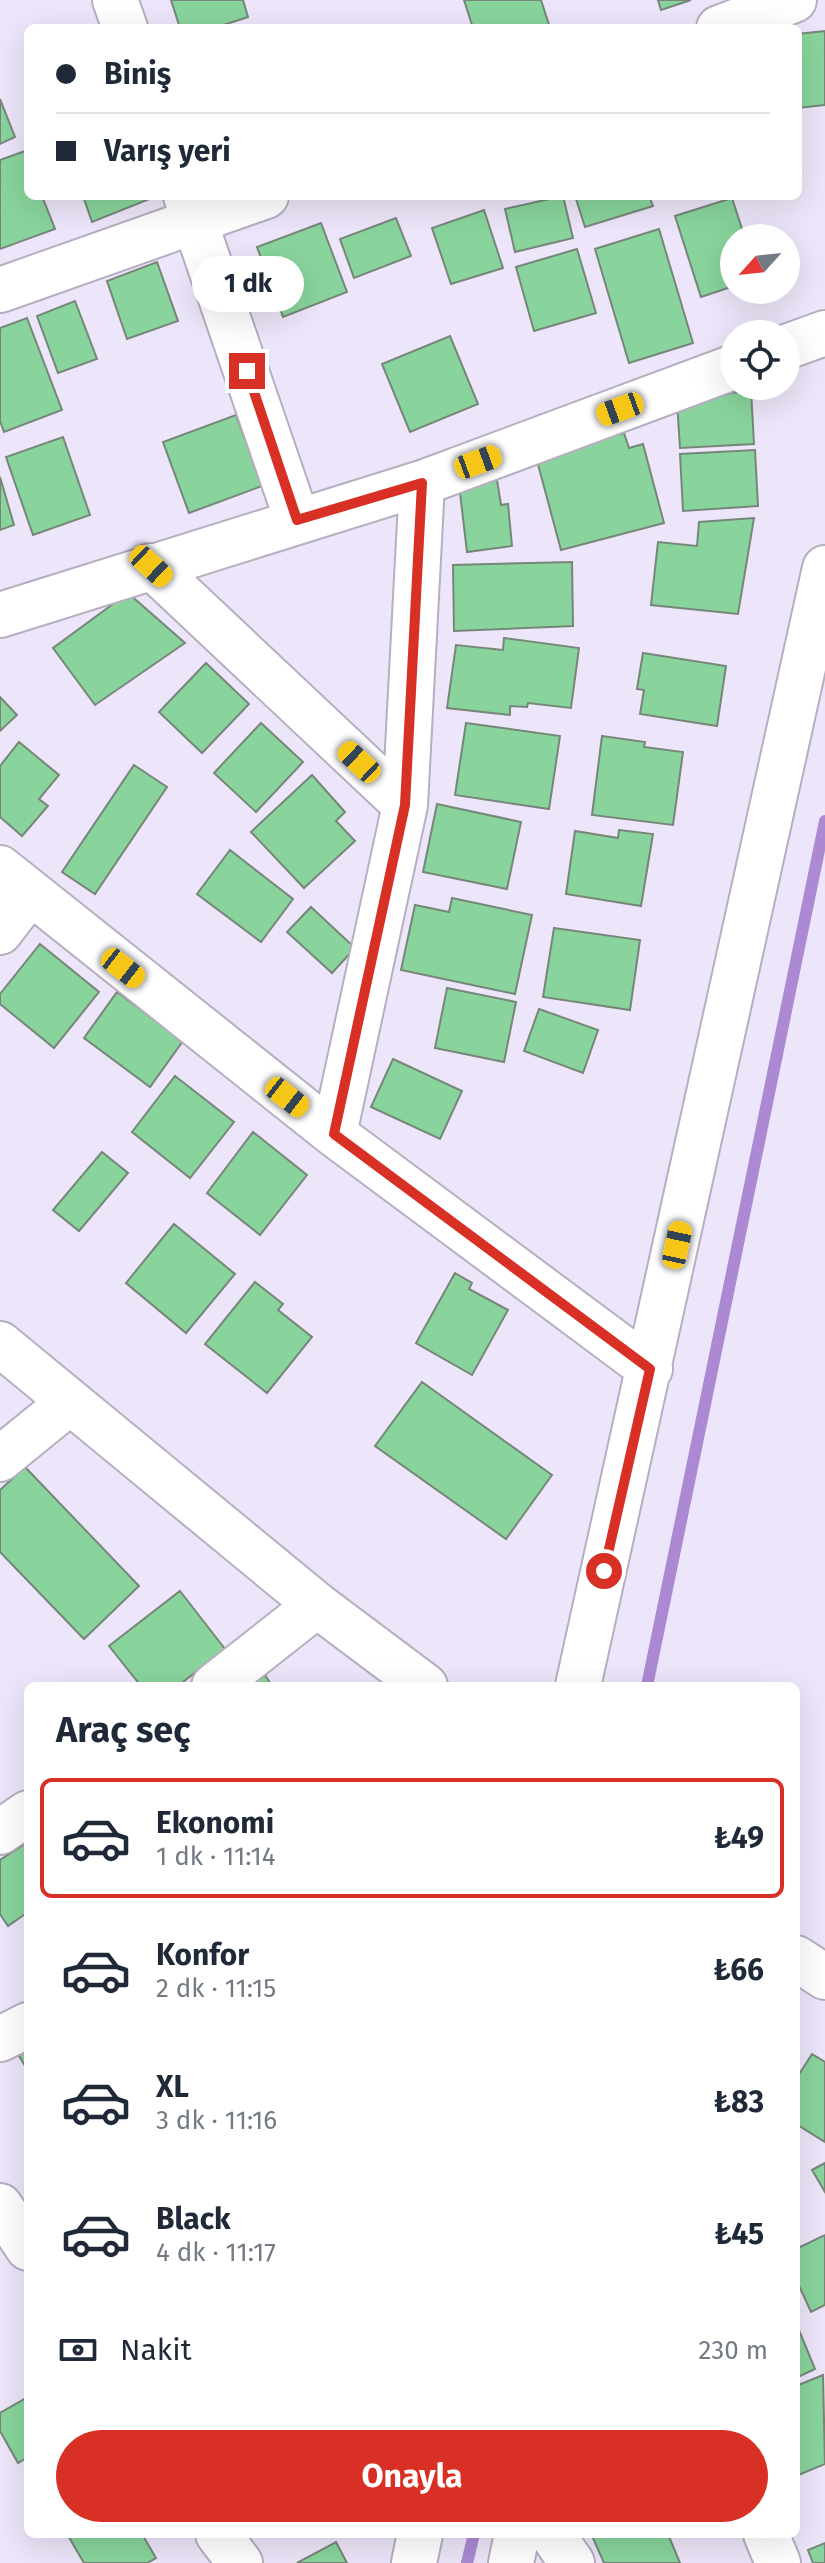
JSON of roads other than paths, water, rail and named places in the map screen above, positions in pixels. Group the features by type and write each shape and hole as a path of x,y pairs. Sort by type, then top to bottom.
{"street":[{"path":"115,0 124,24"},
{"path":"730,24 794,0"},
{"path":"0,290 191,209 243,200"},
{"path":"191,209 297,520"},
{"path":"800,342 825,333"},
{"path":"0,615 422,483 720,372"},
{"path":"334,1134 405,805 422,483"},
{"path":"151,566 405,805"},
{"path":"579,1682 825,568"},
{"path":"0,932 15,881 334,1134 650,1369"},
{"path":"0,1344 317,1605 420,1682"},
{"path":"0,1459 70,1402"},
{"path":"219,1682 317,1605"},
{"path":"0,1832 24,1816"},
{"path":"800,1961 825,1977"},
{"path":"0,2039 24,2027"},
{"path":"0,2206 24,2242"},
{"path":"221,2538 240,2563"},
{"path":"414,2563 419,2538"},
{"path":"511,2563 516,2538"},
{"path":"555,2538 572,2563"},
{"path":"768,2538 778,2563"}],"waterway":[{"path":"648,1682 825,821"},
{"path":"467,2563 473,2538"}]}
